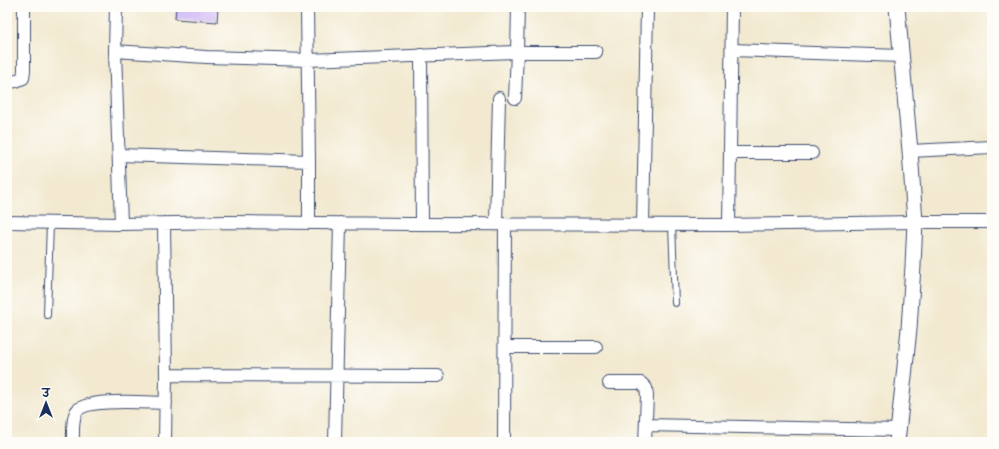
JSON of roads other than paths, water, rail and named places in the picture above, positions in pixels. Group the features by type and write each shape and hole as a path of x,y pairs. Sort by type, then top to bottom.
{"street":[{"path":"7,83 23,78 24,7"},
{"path":"116,7 115,51 120,224"},
{"path":"307,7 309,223"},
{"path":"515,98 518,52 518,7"},
{"path":"643,225 647,7"},
{"path":"729,225 732,7"},
{"path":"646,425 898,436 909,329 915,222 897,7"},
{"path":"732,50 901,56"},
{"path":"115,51 206,57 308,60 518,52 596,52"},
{"path":"422,55 422,224"},
{"path":"499,98 505,346 504,442"},
{"path":"910,151 992,146"},
{"path":"730,153 812,154"},
{"path":"119,155 309,161"},
{"path":"7,222 120,224 228,222 729,225 992,222"},
{"path":"164,223 166,375 165,442"},
{"path":"335,442 340,223"},
{"path":"505,346 596,347"},
{"path":"166,375 438,376"},
{"path":"609,383 641,384 646,388 645,442"},
{"path":"73,442 76,412 80,407 107,402 166,403"}],"lane":[{"path":"47,315 50,223"},
{"path":"672,225 675,303"}]}
